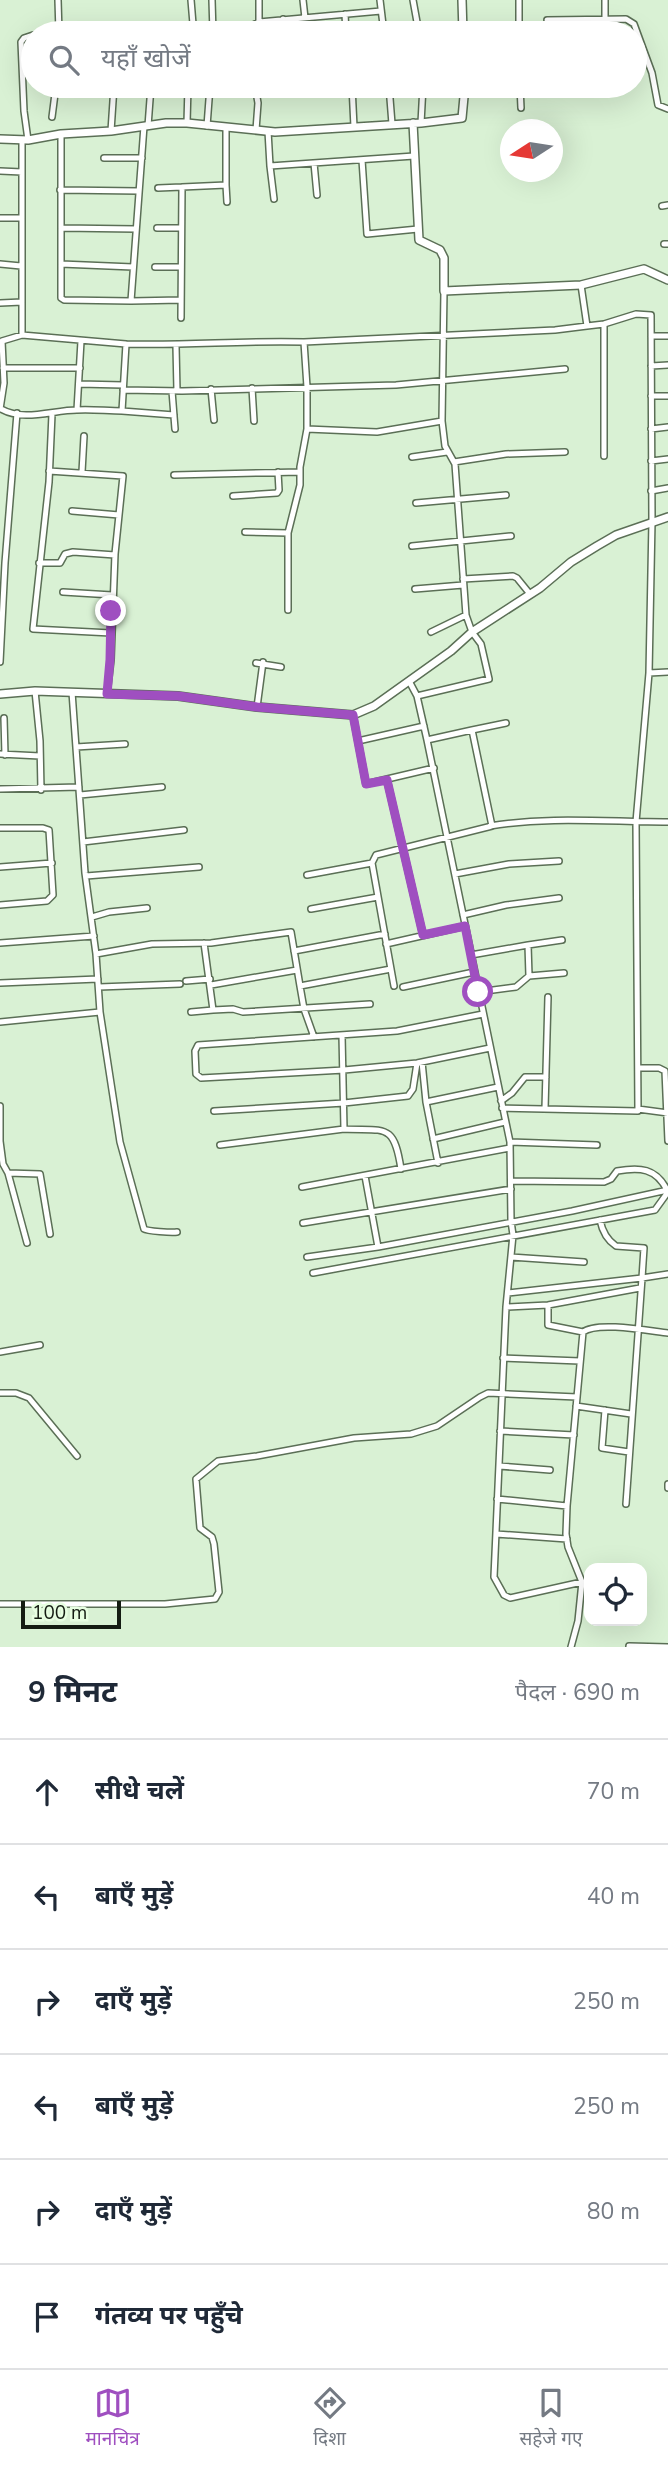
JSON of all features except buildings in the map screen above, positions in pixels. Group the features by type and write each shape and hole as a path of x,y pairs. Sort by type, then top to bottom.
{"street":[{"path":"58,0 59,21"},
{"path":"191,0 192,21"},
{"path":"212,0 213,21"},
{"path":"259,0 259,21"},
{"path":"303,0 305,18"},
{"path":"380,0 382,21"},
{"path":"413,0 417,21"},
{"path":"462,0 463,21"},
{"path":"519,0 519,21"},
{"path":"605,0 605,19"},
{"path":"267,21 381,11"},
{"path":"345,13 345,21"},
{"path":"547,20 629,21"},
{"path":"647,60 653,73 658,105 668,109"},
{"path":"22,335 23,98"},
{"path":"52,117 54,98"},
{"path":"111,131 113,98"},
{"path":"131,301 150,98"},
{"path":"187,123 188,98"},
{"path":"207,126 210,98"},
{"path":"256,98 256,130"},
{"path":"353,98 354,127"},
{"path":"390,98 392,124"},
{"path":"417,696 489,679 481,643 472,632 466,614 454,462 447,452 442,421 443,258 440,250 419,240 414,156 422,98"},
{"path":"0,139 25,140 61,134 187,123 268,131 417,123 462,118 464,98"},
{"path":"521,98 521,108"},
{"path":"226,127 227,202"},
{"path":"268,131 274,199"},
{"path":"61,134 62,299 181,300"},
{"path":"270,166 414,156"},
{"path":"104,158 142,158"},
{"path":"362,160 367,234 418,229"},
{"path":"314,163 317,195"},
{"path":"0,171 22,172"},
{"path":"158,188 226,185"},
{"path":"181,318 182,187"},
{"path":"60,190 139,191"},
{"path":"0,218 22,218"},
{"path":"61,228 136,229"},
{"path":"157,228 180,229"},
{"path":"0,264 21,266"},
{"path":"61,264 133,267"},
{"path":"155,267 180,267"},
{"path":"444,291 581,285 644,269 668,280"},
{"path":"581,285 587,326"},
{"path":"0,303 22,302"},
{"path":"174,415 77,410 52,414 9,413 1,409 4,368 1,341 22,335 176,346 264,341 304,342 587,326 604,324 636,314 651,315 652,521 649,673 636,822 638,1109"},
{"path":"604,324 604,456"},
{"path":"651,336 668,336"},
{"path":"77,410 81,341"},
{"path":"288,610 288,533 300,485 307,429 304,342"},
{"path":"122,411 126,344"},
{"path":"175,429 176,346"},
{"path":"651,366 668,365"},
{"path":"4,368 79,368"},
{"path":"79,384 175,391 396,385 565,369"},
{"path":"252,388 254,421"},
{"path":"211,389 214,419"},
{"path":"651,396 668,396"},
{"path":"0,662 2,562 17,413"},
{"path":"52,414 33,629 111,633"},
{"path":"307,429 377,432 442,421"},
{"path":"650,429 668,428"},
{"path":"82,472 83,436"},
{"path":"412,457 447,452"},
{"path":"454,462 506,454 565,452"},
{"path":"651,461 668,459"},
{"path":"49,471 123,476 112,595 107,694"},
{"path":"233,496 277,493 278,472"},
{"path":"174,475 300,472"},
{"path":"651,491 668,488"},
{"path":"416,503 506,495"},
{"path":"72,511 119,516"},
{"path":"0,694 35,691 178,696 257,707 353,715 374,706 410,681 472,632 530,594 571,562 616,535 668,517"},
{"path":"245,532 288,533"},
{"path":"412,546 510,536"},
{"path":"40,564 57,564 65,554 73,552 115,555"},
{"path":"415,589 513,576 530,594"},
{"path":"63,592 112,595"},
{"path":"430,632 466,614"},
{"path":"257,707 261,663 281,667"},
{"path":"649,673 668,672"},
{"path":"410,681 417,696 448,837 510,1145 513,1234 503,1359 494,1577 507,1598 582,1582"},
{"path":"35,691 41,790"},
{"path":"72,692 83,842 100,1012 120,1142 143,1226 149,1232 177,1232"},
{"path":"353,715 366,784 433,768"},
{"path":"4,718 2,755 40,756"},
{"path":"427,740 506,723"},
{"path":"358,741 424,726"},
{"path":"472,730 492,826 489,826"},
{"path":"76,747 125,744"},
{"path":"387,780 423,935"},
{"path":"0,789 80,791 162,787"},
{"path":"394,986 372,863 376,855 512,822 668,822"},
{"path":"0,828 47,828 51,833 53,895 50,900 0,905"},
{"path":"83,842 184,830"},
{"path":"455,874 509,864 559,861"},
{"path":"0,867 52,863"},
{"path":"307,875 372,863"},
{"path":"86,876 199,867"},
{"path":"311,909 378,897"},
{"path":"463,915 506,905 559,898"},
{"path":"92,917 109,912 147,908"},
{"path":"386,944 465,926"},
{"path":"96,954 152,944 204,943 291,932 304,1009 314,1037"},
{"path":"295,951 384,934"},
{"path":"0,943 94,936"},
{"path":"471,955 562,940"},
{"path":"204,943 213,1010"},
{"path":"528,944 529,976"},
{"path":"300,986 391,969"},
{"path":"99,987 210,982 297,970"},
{"path":"402,988 474,971"},
{"path":"478,992 516,987 529,976 564,973"},
{"path":"0,983 98,979"},
{"path":"545,1109 548,997"},
{"path":"191,1012 233,1009 243,1012 370,1004"},
{"path":"0,1021 100,1012"},
{"path":"483,1014 397,1031 198,1045 195,1051 196,1074 201,1078 210,1078 344,1070 419,1062 490,1048"},
{"path":"342,1035 344,1129"},
{"path":"419,1062 438,1163"},
{"path":"214,1111 408,1096 413,1089 419,1062"},
{"path":"639,1068 662,1069 666,1077 668,1141"},
{"path":"501,1104 525,1077 546,1077"},
{"path":"426,1102 498,1087"},
{"path":"501,1104 545,1109 638,1109 667,1113"},
{"path":"0,1106 3,1164 8,1173 27,1243"},
{"path":"433,1139 505,1122"},
{"path":"220,1144 344,1129 379,1130 389,1133 397,1143 401,1169"},
{"path":"302,1187 438,1163 510,1145 597,1145"},
{"path":"511,1181 604,1182 611,1179 617,1171 639,1170 652,1171 660,1176 668,1190"},
{"path":"8,1173 40,1174 50,1234"},
{"path":"365,1176 378,1247"},
{"path":"303,1223 511,1189"},
{"path":"313,1273 654,1210 668,1190"},
{"path":"307,1258 572,1211 668,1190"},
{"path":"600,1220 613,1244 644,1248 626,1504"},
{"path":"511,1257 584,1262"},
{"path":"508,1293 668,1274"},
{"path":"506,1307 548,1305 640,1288"},
{"path":"548,1305 548,1325 583,1332 595,1327 639,1329 668,1334"},
{"path":"571,1647 578,1621 582,1582 567,1539 567,1506 583,1332"},
{"path":"0,1352 40,1345"},
{"path":"503,1359 580,1361"},
{"path":"0,1604 164,1604 215,1599 219,1592 214,1544 212,1537 200,1528 195,1485 199,1475 213,1463 354,1438 411,1434 437,1426 480,1397 502,1392 577,1397"},
{"path":"0,1393 16,1393 29,1398 77,1456"},
{"path":"576,1406 631,1414"},
{"path":"605,1410 602,1448 629,1452"},
{"path":"500,1431 574,1435"},
{"path":"499,1466 550,1470"},
{"path":"497,1499 567,1506"},
{"path":"496,1534 567,1539"},
{"path":"629,1646 668,1647"}],"route":[{"path":"111,611 107,694 178,696 257,707 353,715 366,784 387,780 423,935 465,926 478,992"}]}
